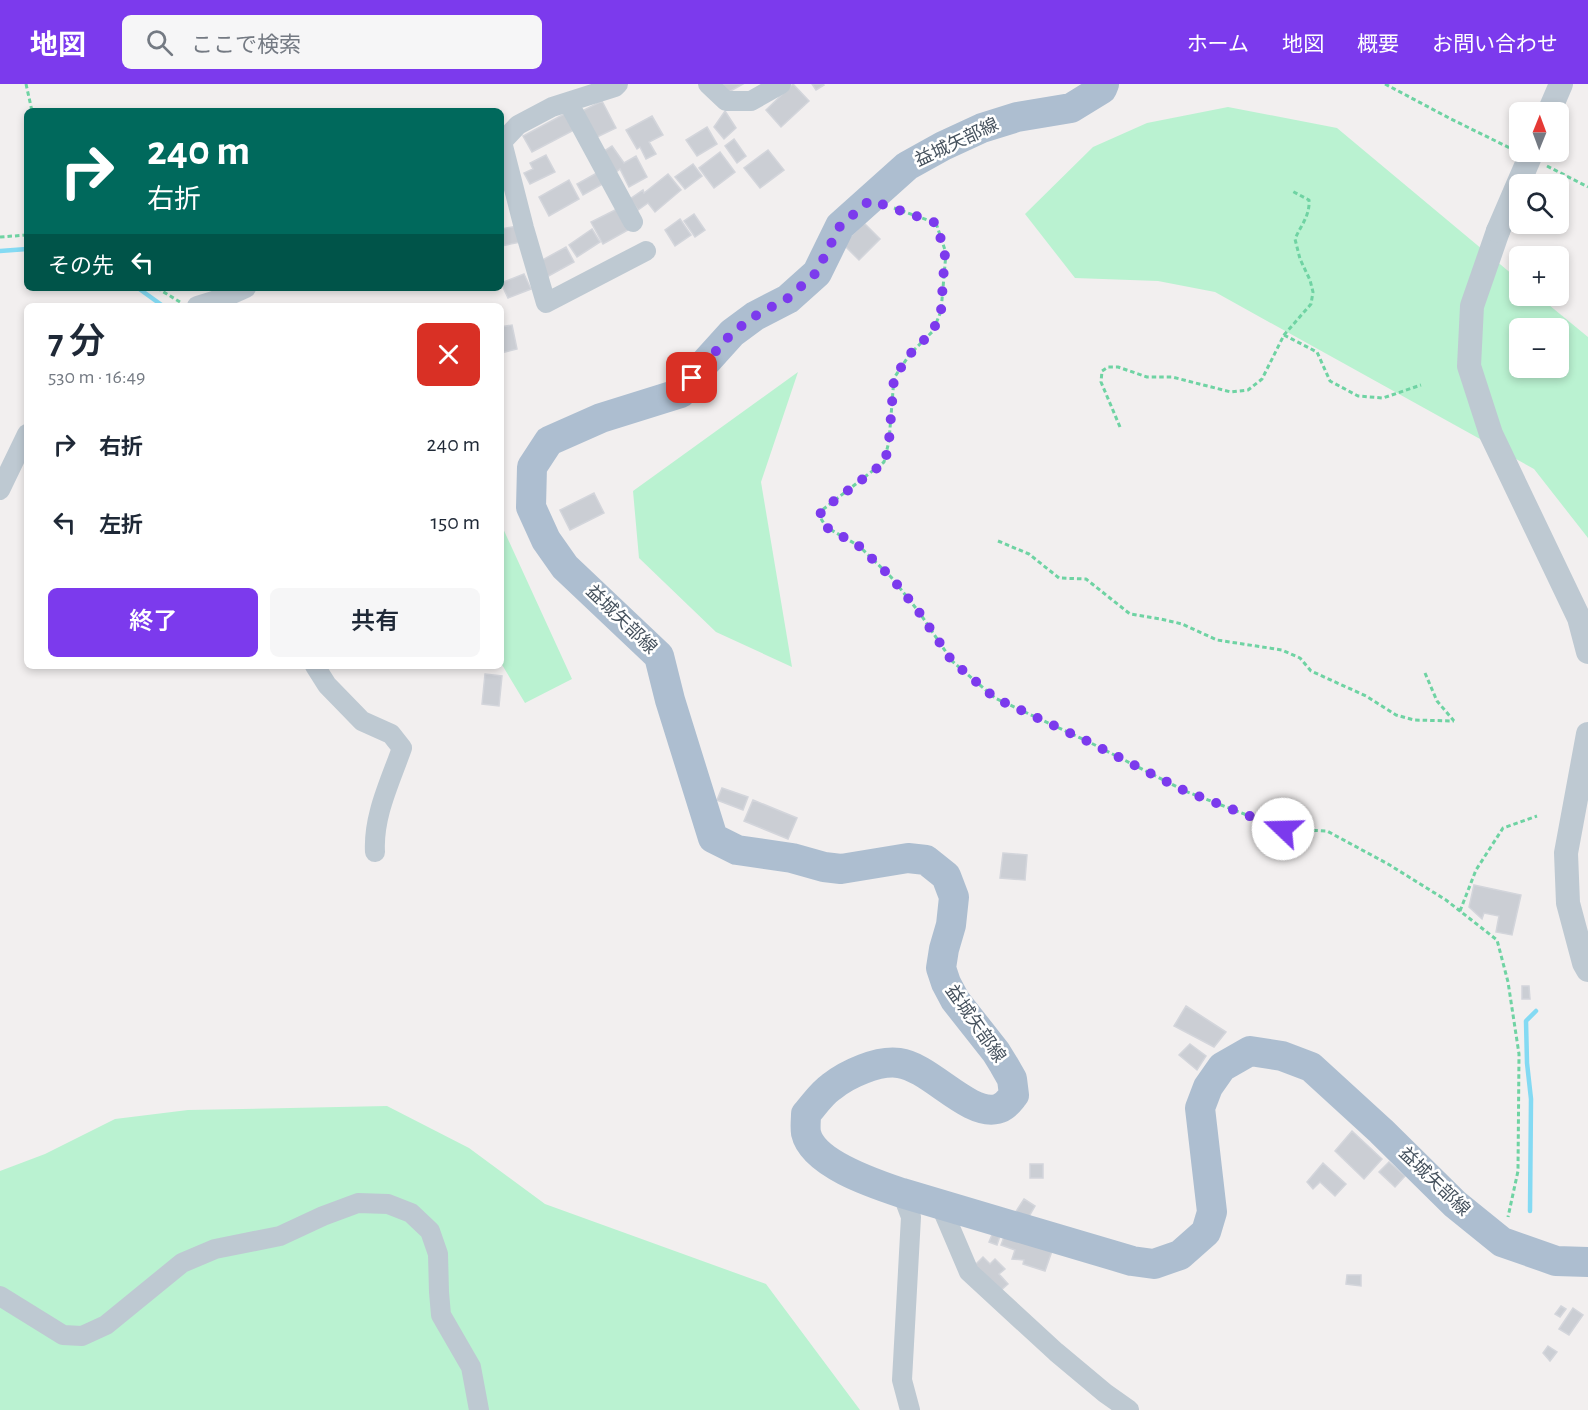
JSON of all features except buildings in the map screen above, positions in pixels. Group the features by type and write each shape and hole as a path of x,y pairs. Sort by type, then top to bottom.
{"main road":[{"name":"益城矢部線","path":"1104,84 1102,89 1071,108 1008,120 982,128 907,166 840,226 816,273 788,298 755,316 732,333 681,393 601,418 549,441 532,468 531,507 546,540 565,567 659,656 670,700 713,838 736,849 841,869 908,858 926,860 946,876 954,897 951,925 941,968 955,1000 1004,1065 1012,1079 1014,1095 1007,1104 995,1110 978,1108 918,1069 899,1063 875,1064 831,1087 806,1114 806,1134 818,1153 846,1171 902,1193 1132,1261 1154,1264 1180,1255 1206,1233 1212,1212 1200,1108 1208,1087 1222,1067 1250,1051 1282,1056 1311,1067 1381,1131 1455,1204 1502,1242 1556,1261 1588,1262"}],"street":[{"path":"504,140 518,125 552,107 615,87 618,84"},
{"path":"708,84 726,100 751,101 781,84"},
{"path":"1553,102 1561,84"},
{"path":"568,102 633,222"},
{"path":"504,150 546,303 646,251"},
{"path":"1528,162 1498,231 1472,306 1469,366 1491,434 1580,618 1588,652"},
{"path":"207,303 239,291"},
{"path":"0,490 24,440"},
{"path":"317,669 327,685 362,721 392,734 402,748 380,809 374,836 375,852"},
{"path":"1588,734 1566,853 1568,903 1584,963 1588,970"},
{"path":"902,1193 911,1217 902,1380 910,1410"},
{"path":"0,1296 63,1335 82,1336 106,1325 182,1263 214,1249 280,1236 358,1203 388,1204 411,1213 430,1231 438,1254 441,1315 471,1368 479,1410"},
{"path":"940,1204 969,1272 1056,1352 1105,1394 1129,1410"}],"path":[{"path":"26,84 31,108"},
{"path":"1385,84 1451,119 1509,146"},
{"path":"1542,162 1588,187"},
{"path":"1120,427 1101,382 1102,371 1108,367 1118,367 1147,377 1172,377 1231,392 1248,390 1262,379 1284,335 1311,304 1313,292 1300,260 1295,239 1310,209 1309,200 1292,191"},
{"path":"870,200 936,223 945,253 941,311 933,331 910,354 894,378 885,462 821,511 820,518 826,527 859,546 891,577 919,612 952,661 995,698 1089,742 1185,791 1283,829 1327,831 1388,864 1446,900 1497,940 1508,982 1519,1054 1518,1171 1502,1242"},
{"path":"0,237 24,235"},
{"path":"162,291 182,303"},
{"path":"1284,335 1317,352 1330,381 1358,396 1383,398 1421,385"},
{"path":"998,542 1029,554 1059,578 1086,579 1130,614 1182,624 1217,640 1282,650 1300,658 1311,671 1366,696 1395,715 1414,720 1454,721 1437,701 1425,673"},
{"path":"1460,911 1476,870 1503,828 1537,816"}],"green space":[{"path":"1228,107 1337,128 1509,272 1509,306 1550,306 1565,318 1509,318 1509,378 1569,378 1569,321 1588,337 1588,538 1534,469 1215,292 1158,281 1075,278 1025,214 1093,147 1147,123"},
{"path":"798,372 761,482 792,667 716,632 639,558 633,491"},
{"path":"504,531 572,679 525,703 504,668"},
{"path":"387,1106 469,1148 545,1204 766,1284 860,1410 0,1410 0,1171 45,1154 115,1119 188,1110"}],"waterway":[{"path":"0,251 24,249"},
{"path":"142,291 159,303"},
{"path":"1530,1211 1531,1099 1526,1021 1536,1011"}],"route":[{"path":"692,378 732,333 755,316 788,298 816,273 840,226 870,200 936,223 945,253 941,311 933,331 910,354 894,378 885,462 821,511 820,518 826,527 859,546 891,577 919,612 952,661 995,698 1089,742 1185,791 1283,829"}]}
